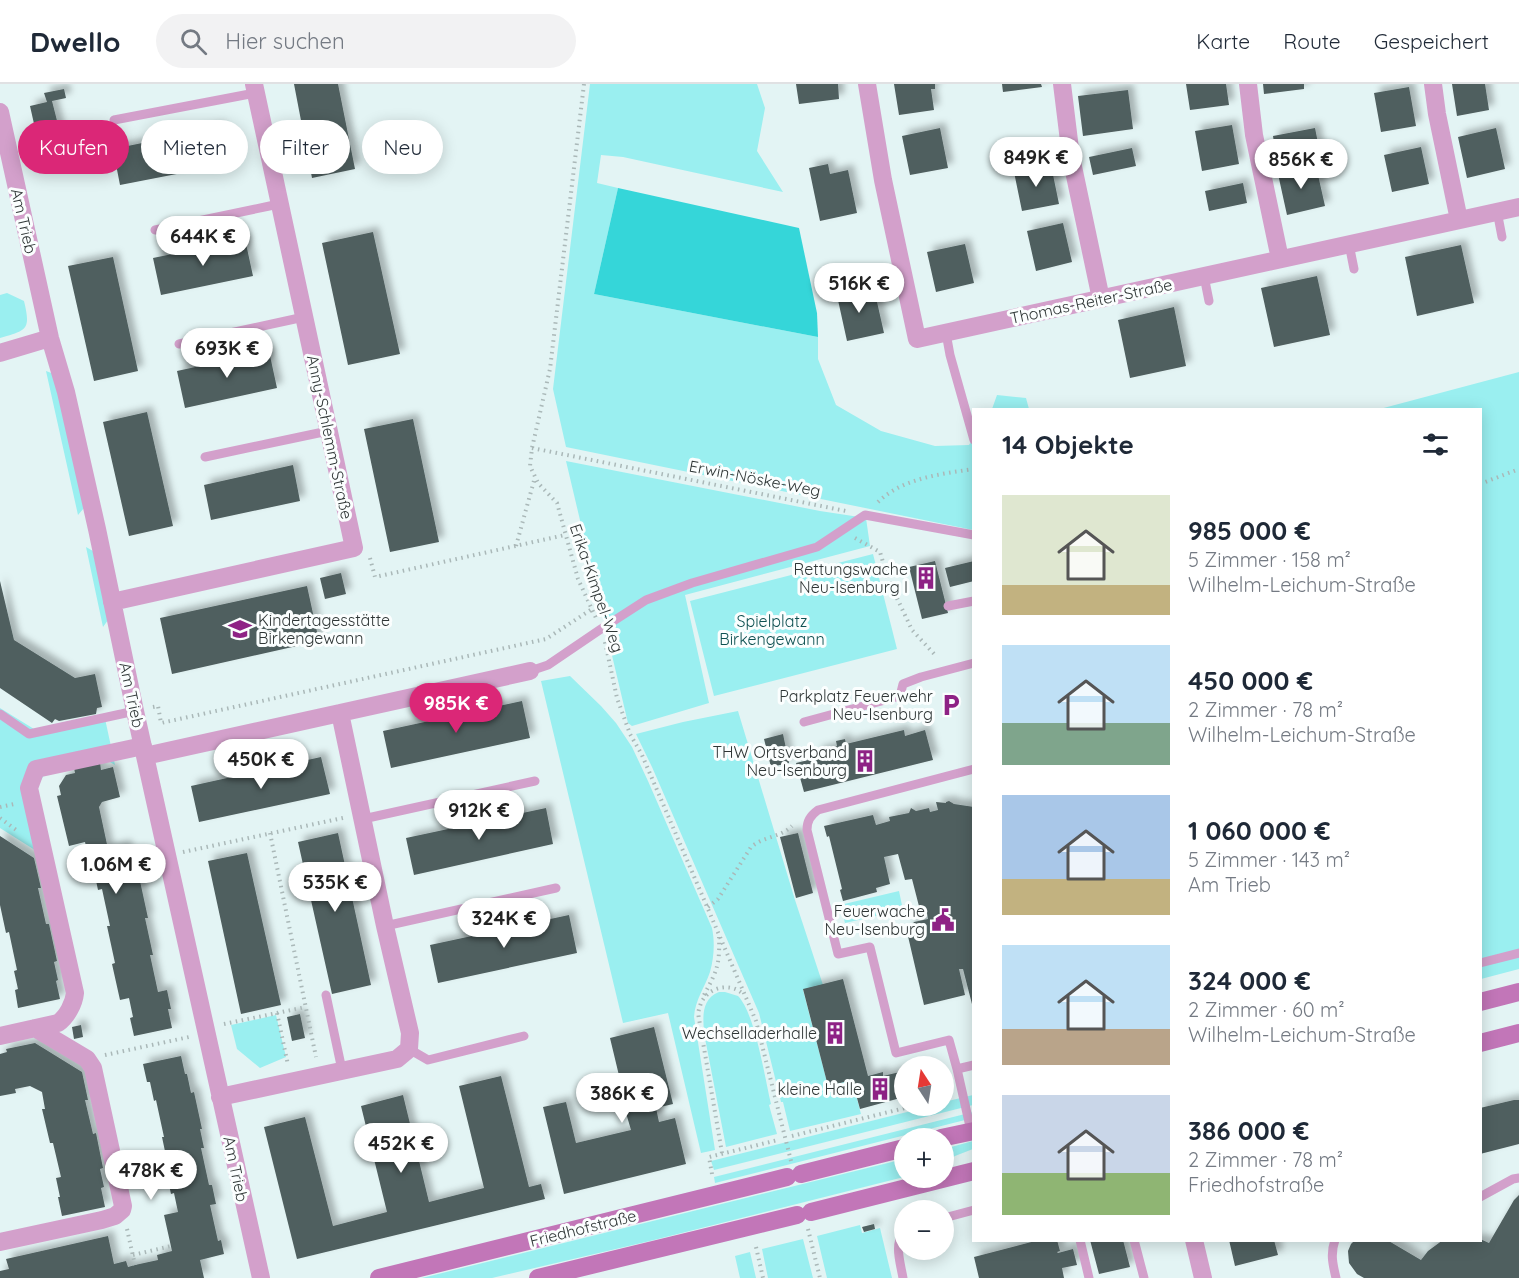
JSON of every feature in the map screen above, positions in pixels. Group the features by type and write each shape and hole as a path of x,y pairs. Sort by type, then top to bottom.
{"main road":[{"path":"1482,1001 1519,992"},
{"path":"1482,1042 1519,1033"},
{"path":"954,1135 972,1131"},
{"name":"Friedhofstraße","path":"380,1278 894,1150"},
{"path":"538,1278 972,1172"}],"street":[{"name":"Thomas-Reiter-Straße","path":"867,84 883,180 917,339 1519,207"},
{"path":"1062,84 1071,157 1101,298"},
{"path":"1248,84 1254,135 1280,259"},
{"path":"1432,84 1459,220"},
{"name":"Anny-Schlemm-Straße","path":"254,89 354,548"},
{"name":"Am Trieb","path":"0,112 50,338 66,392 144,751 214,1029 220,1097 261,1278"},
{"path":"0,353 50,338"},
{"path":"112,602 354,548"},
{"path":"0,1036 52,1025 62,1020 74,1000 75,993 29,788 36,769 144,751 340,713 530,670"},
{"path":"220,1097 397,1059 409,1049 410,1033 340,713"},
{"path":"0,1242 102,1220 115,1216 123,1206 93,1068 87,1059 34,1029"},
{"path":"1194,1242 1203,1278"}],"lane":[{"path":"114,120 254,89"},
{"path":"154,230 279,204"},
{"path":"1497,212 1502,237"},
{"path":"1349,244 1353,269"},
{"path":"1204,276 1209,301"},
{"path":"179,344 304,317"},
{"path":"946,333 972,433"},
{"path":"205,457 328,431"},
{"path":"530,670 548,665 646,600 692,583 817,547 865,515 972,535"},
{"path":"948,606 972,601"},
{"path":"804,722 900,696 903,684 972,664"},
{"path":"0,714 29,734 135,711"},
{"path":"972,770 818,810 807,822 807,830 838,954 870,947 896,1053 949,1040 972,1131"},
{"path":"362,817 535,781"},
{"path":"385,926 556,888"},
{"path":"1482,962 1519,953"},
{"path":"326,995 342,1070"},
{"path":"409,1049 428,1060 524,1036"},
{"path":"957,1069 972,1065"},
{"path":"1482,1196 1519,1178"},
{"path":"954,1215 972,1211"},
{"path":"1080,1242 1089,1278"},
{"path":"1135,1242 1144,1278"},
{"path":"1334,1242 1332,1260 1336,1278"},
{"path":"900,1260 903,1278"}],"path":[{"path":"516,546 535,476 530,466 532,448 550,369 584,84"},
{"name":"Erwin-Nöske-Weg","path":"532,448 865,515"},
{"path":"865,515 887,494 926,476 972,469"},
{"path":"1482,483 1519,469"},
{"name":"Erika-Kimpel-Weg","path":"535,476 538,483 557,503 578,579 607,647 617,698 630,734 642,755 748,1000 756,1021 779,1116"},
{"path":"842,531 880,552 888,579 912,630 936,656"},
{"path":"354,548 369,552 375,577 565,535"},
{"path":"135,711 158,706 161,723 546,639 592,609"},
{"path":"708,907 718,899 751,847 757,842 784,833 803,814 811,815"},
{"path":"182,852 270,833 362,817"},
{"path":"270,833 320,1075"},
{"path":"719,933 720,954 717,969 698,1012 722,1154"},
{"path":"701,1001 712,990 724,987 741,992 748,1000"},
{"path":"87,1059 306,1007"},
{"path":"277,1013 291,1081"},
{"path":"792,1136 894,1111"},
{"path":"712,1174 709,1157 778,1140"},
{"path":"135,1265 133,1255 171,1246"},
{"path":"756,1247 763,1278"}],"green space":[{"path":"590,84 757,84 765,108 757,151 783,192 623,157 601,155 597,183 618,188 594,294 818,337 818,359 836,405 881,431 935,446 969,445 972,440 972,530 566,447 553,389"},
{"path":"7,293 24,301 27,323 16,333 0,338 0,295"},
{"path":"46,371 54,374 84,508 78,515"},
{"path":"1519,372 1519,969 1482,979 1482,408 1384,408"},
{"path":"997,395 1026,398 1029,408 992,408"},
{"path":"566,461 866,518 870,546 685,595 709,703 632,726 628,723"},
{"path":"86,547 93,551 108,620 103,627"},
{"name":"Spielplatz Birkengewann","path":"873,554 897,649 714,696 690,601"},
{"path":"570,676 616,723 632,747 712,928 714,944 711,967 696,1005 694,1017 715,1150 701,1153 668,1013 623,1023 541,681"},
{"path":"0,708 34,729 104,714 115,765 108,761 44,775 36,789 38,852 0,828"},
{"path":"738,711 823,985 803,990 828,1086 852,1080 861,1114 790,1131 759,1013 636,734"},
{"path":"899,891 903,910 845,923 840,905"},
{"path":"719,992 738,996 744,1004 759,1047 771,1104 769,1105 777,1134 726,1147 704,1033 704,1009 709,999"},
{"path":"276,1015 286,1057 260,1068 237,1049 231,1025"},
{"path":"972,1095 972,1105 954,1110 954,1100"},
{"path":"972,1112 972,1118 933,1128 909,1128"},
{"path":"894,1115 929,1116 714,1170 711,1161"},
{"path":"894,1132 894,1138 715,1183 714,1177"},
{"path":"972,1141 972,1149 955,1156 954,1146"},
{"path":"894,1161 894,1180 650,1241 492,1278 422,1278"},
{"path":"860,1225 862,1233 880,1228 892,1278 827,1278 817,1236"},
{"path":"803,1239 813,1278 768,1278 762,1249"},
{"path":"750,1252 756,1278 740,1278 735,1256"}],"shaded area":[{"path":"618,188 799,228 817,313 818,337 594,294"}],"building":[{"path":"294,84 338,84 345,120 301,120"},
{"path":"796,84 838,84 839,99 799,104"},
{"path":"894,84 935,84 935,89 931,89 934,110 899,115"},
{"path":"1002,84 1041,84 1042,87 1003,92"},
{"path":"1186,84 1226,84 1229,105 1190,110"},
{"path":"1263,84 1304,84 1304,89 1264,94"},
{"path":"1452,84 1485,84 1489,110 1457,116"},
{"path":"1409,87 1416,126 1381,132 1374,93"},
{"path":"64,89 66,98 52,101 57,120 33,120 30,106 47,102 44,93"},
{"path":"1128,90 1133,129 1083,136 1078,96"},
{"path":"1232,125 1239,164 1202,171 1195,131"},
{"path":"940,128 948,168 910,175 902,136"},
{"path":"1315,128 1319,148 1276,156 1273,136"},
{"path":"1496,128 1505,169 1467,178 1458,137"},
{"path":"141,143 141,174 177,174 120,185 118,174 129,174 129,146"},
{"path":"350,144 355,169 350,170"},
{"path":"1421,147 1429,184 1392,192 1384,155"},
{"path":"1132,148 1136,166 1093,175 1089,157"},
{"path":"828,164 830,174 848,170 857,213 820,221 809,168"},
{"path":"1051,165 1059,204 1022,211 1014,172"},
{"path":"1316,166 1325,206 1287,215 1278,174"},
{"path":"311,174 331,174 312,178"},
{"path":"1243,183 1247,203 1209,211 1205,191"},
{"path":"1063,223 1072,262 1036,271 1027,231"},
{"path":"373,232 400,354 348,365 322,243"},
{"path":"245,239 253,276 161,295 153,258"},
{"path":"965,244 974,283 936,292 927,252"},
{"path":"1461,245 1474,303 1417,316 1405,257"},
{"path":"113,257 138,371 94,381 68,266"},
{"path":"1317,276 1330,335 1274,347 1261,288"},
{"path":"855,287 857,297 875,293 884,333 847,341 836,291"},
{"path":"1174,307 1186,366 1130,378 1118,320"},
{"path":"269,351 277,388 185,408 177,371"},
{"path":"147,412 173,526 129,536 103,422"},
{"path":"413,419 439,542 390,552 364,429"},
{"path":"293,465 300,501 211,520 204,485"},
{"path":"935,561 948,613 922,619 909,567"},
{"path":"972,561 972,582 950,587 945,568"},
{"path":"341,573 346,594 325,599 320,578"},
{"path":"0,581 14,640 75,678 95,674 102,707 97,708 96,714 59,721 55,719 52,723 0,688"},
{"name":"Kindertagesstätte Birkengewann","path":"307,586 319,641 172,674 160,618"},
{"path":"522,701 530,738 391,768 383,731"},
{"name":"THW Ortsverband Neu-Isenburg","path":"904,730 905,736 925,730 933,760 804,792 796,763 817,758 816,752 837,746 836,741 845,739 846,744"},
{"path":"783,734 789,763 771,767 764,739"},
{"path":"321,757 330,794 199,822 191,786"},
{"path":"100,762 101,770 113,767 120,797 102,802 99,807 108,849 126,845 136,882 140,881 153,955 150,955 158,992 167,990 171,1009 168,1009 172,1028 134,1036 129,998 120,1000 112,964 115,963 102,889 98,890 85,842 69,846 57,796 61,795 59,786 66,775 75,773 74,768"},
{"path":"936,802 972,807 972,1004 963,969 959,969 965,995 924,1005 907,932 914,922 928,919 927,913 921,914 912,879 905,880 898,854 884,857 890,884 876,888 877,892 843,901 829,836 827,837 824,826 873,815 876,825 890,821 889,817 909,813 911,808 916,811 929,808 930,812 938,810"},
{"path":"546,808 553,844 414,875 406,838"},
{"path":"338,833 371,985 332,994 298,842"},
{"path":"798,833 813,893 796,898 780,837"},
{"path":"0,836 34,858 46,924 49,924 57,961 54,962 60,999 18,1008 15,990 18,989 14,971 17,970 9,932 6,933 0,905"},
{"path":"247,853 281,1005 241,1014 208,861"},
{"path":"569,915 577,953 438,983 430,945"},
{"name":"Wechselladerhalle","path":"843,979 868,1076 883,1072 883,1076 894,1073 894,1100 860,1109 852,1080 828,1086 803,989"},
{"path":"300,1014 305,1038 292,1041 287,1017"},
{"path":"81,1025 83,1037 74,1039 72,1027"},
{"path":"654,1027 673,1104 656,1108 659,1122 675,1118 686,1164 564,1194 543,1107 566,1102 576,1143 631,1130 610,1038"},
{"path":"35,1043 82,1072 88,1100 85,1100 93,1134 96,1133 103,1168 100,1169 105,1207 62,1216 56,1178 61,1177 42,1109 45,1109 42,1092 30,1086 15,1089 16,1093 0,1096 0,1054 7,1052 6,1049"},
{"path":"181,1056 191,1093 194,1092 202,1129 200,1129 204,1148 201,1148 209,1185 212,1185 216,1204 210,1205 218,1241 221,1240 224,1254 200,1260 204,1278 0,1278 0,1271 9,1269 6,1259 108,1236 114,1264 126,1261 128,1267 158,1260 157,1255 172,1251 164,1215 178,1212 174,1193 171,1194 163,1157 166,1156 162,1137 164,1137 156,1100 154,1101 150,1082 147,1082 143,1064"},
{"path":"501,1076 529,1187 541,1184 545,1199 297,1259 264,1127 305,1117 333,1226 387,1212 361,1106 403,1095 429,1202 484,1188 459,1086"},
{"path":"1519,1100 1519,1144 1482,1153 1482,1108"},
{"path":"1519,1195 1519,1278 1364,1278 1357,1274 1349,1263 1348,1251 1353,1242 1390,1242 1421,1260 1440,1242 1482,1242 1482,1240 1489,1243"},
{"path":"874,1224 875,1229 864,1232 862,1227"},
{"path":"1031,1242 1058,1242 1060,1251 1058,1253 1073,1249 1077,1265 1062,1268 1064,1278 979,1278 974,1257"},
{"path":"1091,1242 1124,1242 1130,1267 1099,1274"},
{"path":"1229,1242 1275,1242 1278,1255 1235,1266"}],"place":[{"name":"Rettungswache Neu-Isenburg I","path":"926,578"},
{"name":"Kindertagesstätte Birkengewann","path":"240,629"},
{"name":"Parkplatz Feuerwehr Neu-Isenburg","path":"951,705"},
{"name":"THW Ortsverband Neu-Isenburg","path":"865,761"},
{"name":"Feuerwache Neu-Isenburg","path":"943,920"},
{"name":"Wechselladerhalle","path":"835,1033"},
{"name":"kleine Halle","path":"880,1089"}]}
